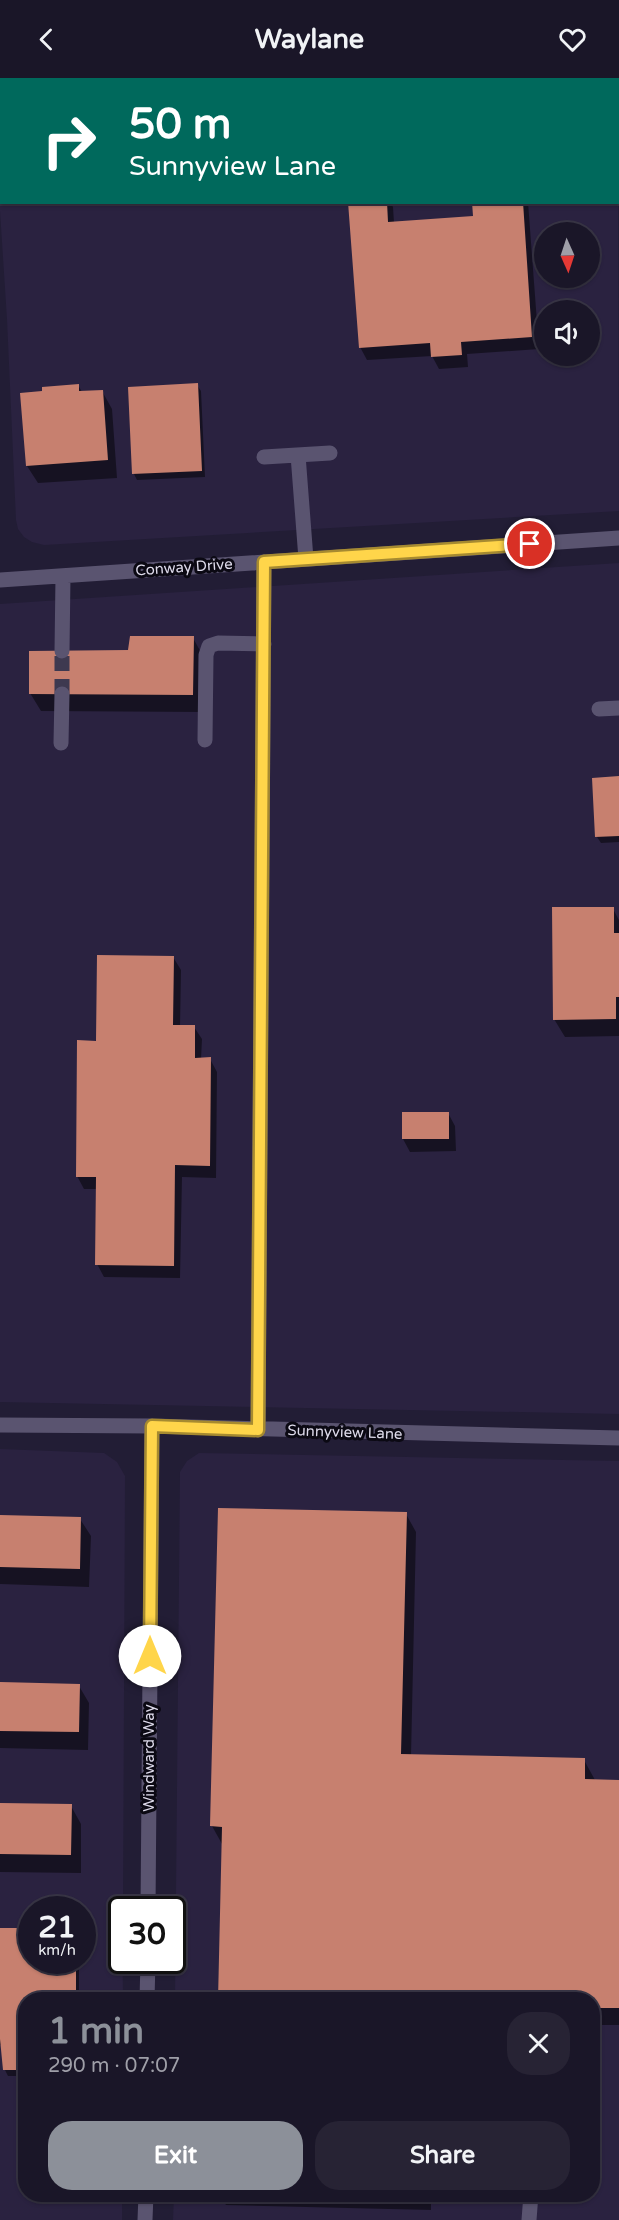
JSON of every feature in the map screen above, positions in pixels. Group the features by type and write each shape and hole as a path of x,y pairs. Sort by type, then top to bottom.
{"street":[{"path":"264,457 330,453"},
{"path":"298,455 306,559"},
{"name":"Conway Drive","path":"0,580 619,538"},
{"path":"258,1430 264,562"},
{"path":"62,651 63,576"},
{"path":"205,740 206,655 209,646 218,643 264,644"},
{"path":"62,694 62,743"},
{"path":"599,710 619,708"},
{"name":"Sunnyview Lane","path":"0,1425 152,1426 619,1438"},
{"name":"Windward Way","path":"148,1896 152,1426"},
{"path":"147,1992 148,1974"},
{"path":"145,2220 146,2202"},
{"path":"529,2220 530,2202"}],"shaded area":[{"path":"0,204 618,204 619,511 44,545 24,537 18,529"},
{"path":"619,563 619,1414 0,1402 0,604"},
{"path":"0,1449 104,1453 117,1462 125,1476 123,1896 108,1896 108,1974 123,1974 123,1992 18,1992 18,2202 122,2202 122,2220 0,2220"},
{"path":"199,1453 619,1461 619,2220 173,2220 174,2202 600,2202 600,1992 175,1992 175,1974 186,1974 186,1896 176,1896 180,1472 187,1461"}],"building":[{"path":"348,204 387,204 388,222 473,216 472,204 523,204 532,337 461,342 462,355 431,357 430,343 359,348"},
{"path":"198,383 202,471 132,474 128,387"},
{"path":"79,384 79,391 103,390 108,460 26,466 20,393 42,391 42,387"},
{"path":"130,636 194,636 193,695 29,694 29,651 128,650"},
{"path":"619,776 619,836 595,837 592,778"},
{"path":"552,907 614,907 614,933 619,933 619,997 616,997 616,1019 553,1020"},
{"path":"97,955 174,956 173,1025 195,1025 195,1058 211,1057 210,1166 175,1165 174,1266 95,1265 96,1177 76,1177 77,1040 96,1041"},
{"path":"402,1112 449,1112 449,1139 402,1139"},
{"path":"218,1508 407,1512 401,1754 585,1758 585,1779 619,1780 619,2008 600,2008 600,1992 218,1992 222,1827 210,1826"},
{"path":"0,1515 81,1517 80,1569 0,1567"},
{"path":"0,1682 80,1684 79,1732 0,1731"},
{"path":"0,1803 72,1804 71,1855 0,1854"},
{"path":"0,1928 18,1928 18,1974 76,1974 76,1992 18,1992 18,2070 3,2070 0,2039"}],"tunnel":[{"path":"62,651 62,694"}],"route":[{"path":"150,1656 152,1426 258,1430 264,562 530,544"}]}
